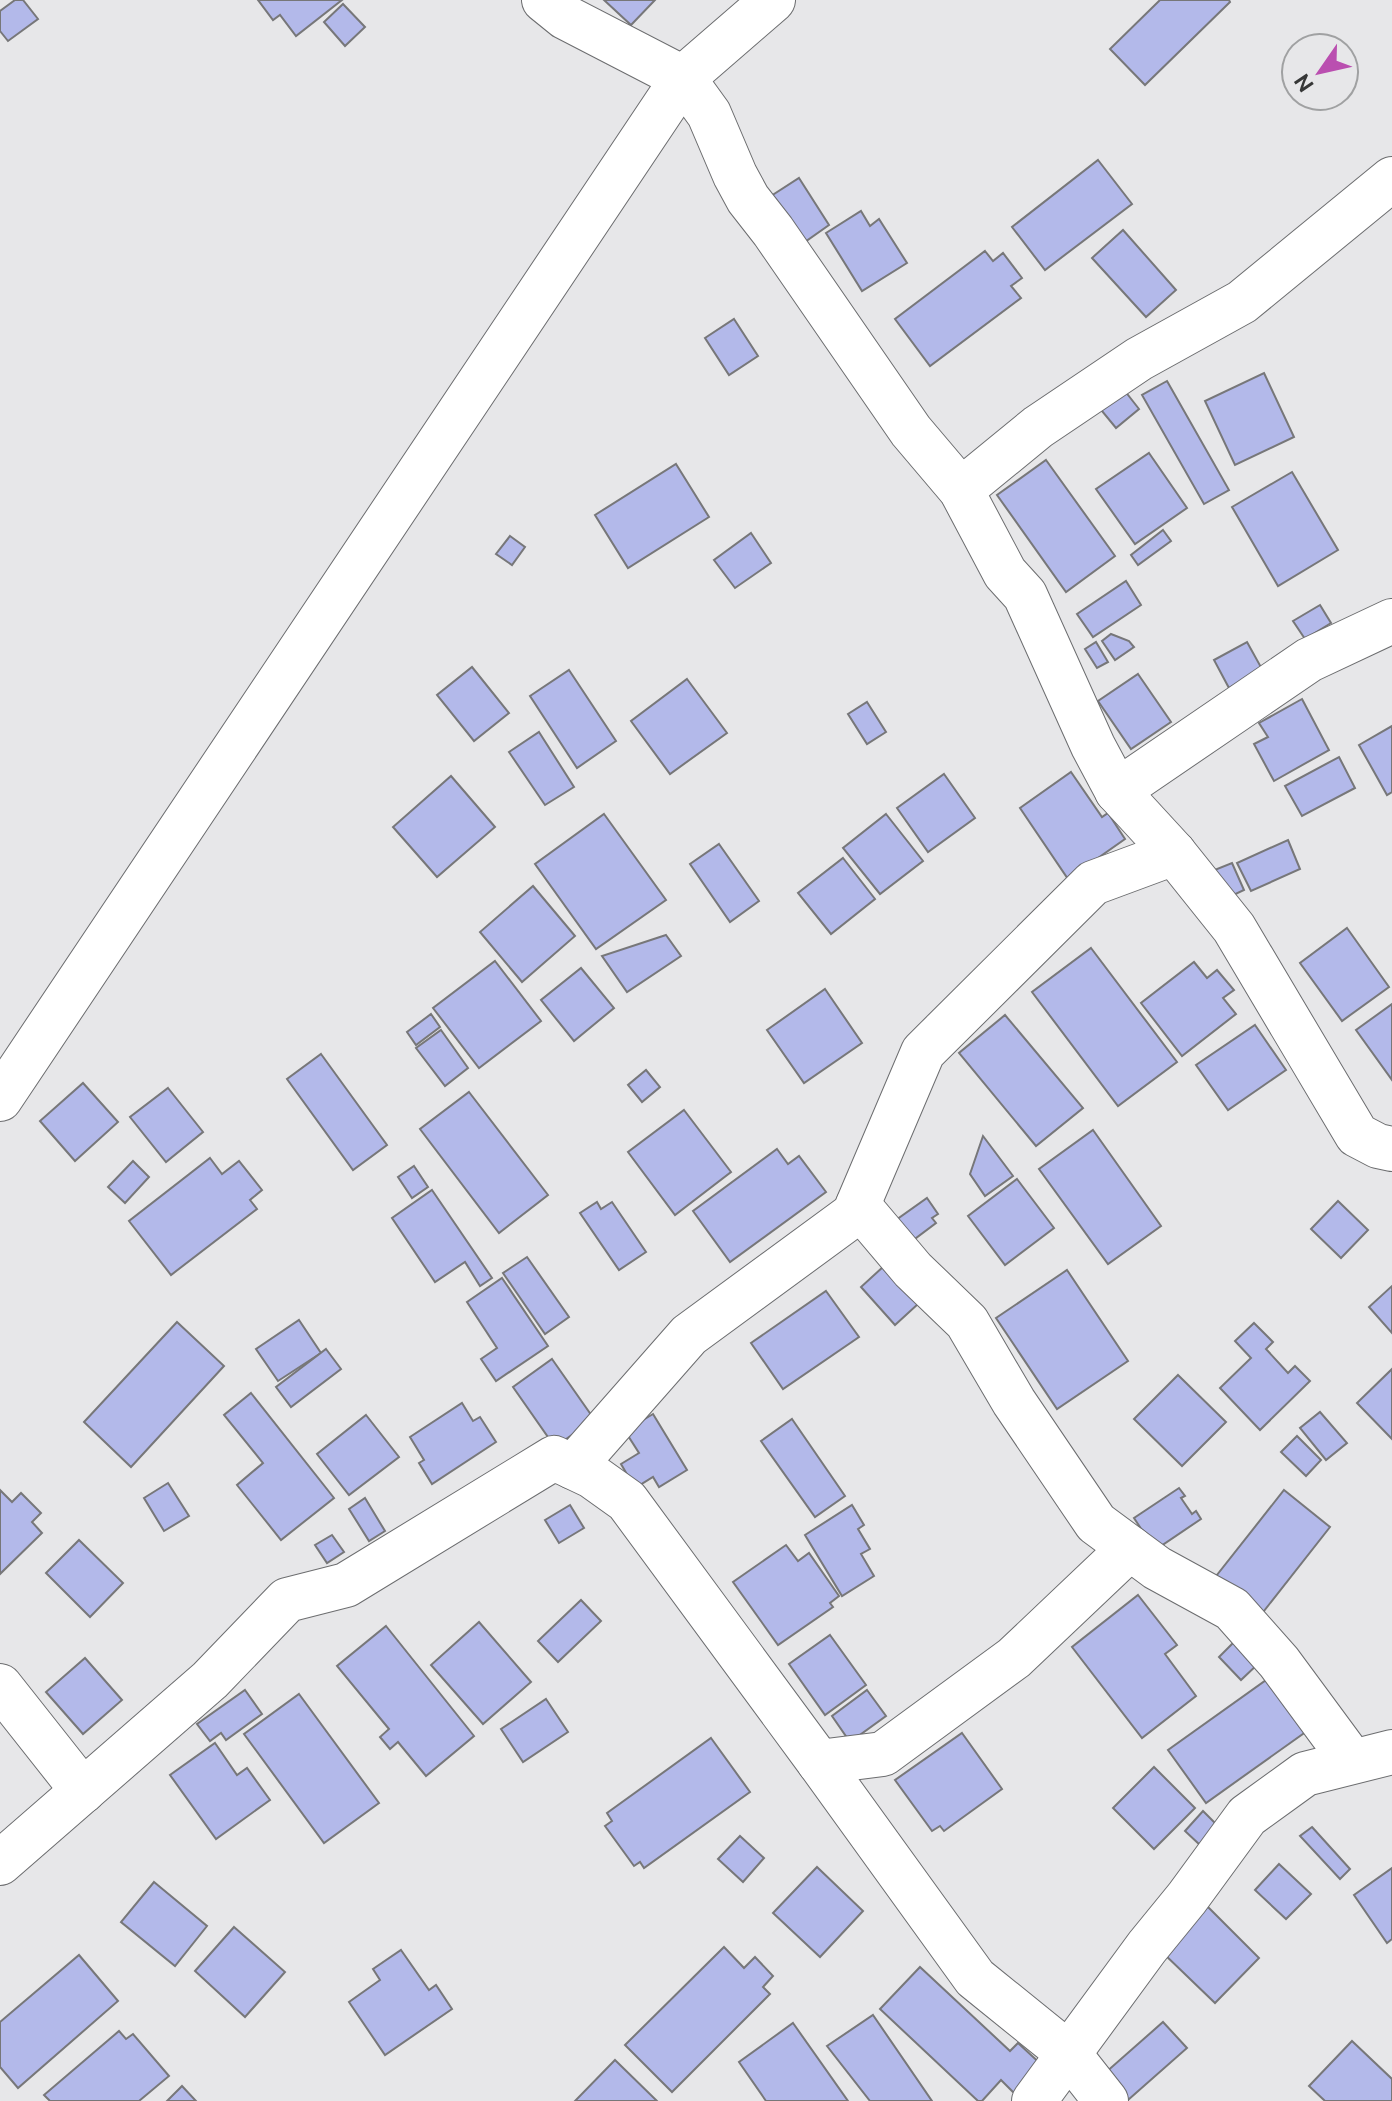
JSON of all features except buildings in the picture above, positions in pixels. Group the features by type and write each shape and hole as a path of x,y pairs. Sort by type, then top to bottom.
{"street":[{"path":"544,0 565,17 683,78 709,114 748,199 911,431 961,490 1005,573 1025,595 1093,746 1117,791 1174,853 1234,928 1357,1135 1378,1146 1392,1149"},
{"path":"0,1099 683,78 773,0"},
{"path":"961,490 1038,427 1127,367 1242,302 1392,179"},
{"path":"1117,791 1309,660 1392,621"},
{"path":"573,1467 689,1335 854,1214 923,1052 1093,883 1174,853"},
{"path":"858,1205 913,1270 967,1322 1014,1402 1096,1523 1157,1568 1232,1609 1279,1662 1372,1756 1305,1774 1247,1816 1034,2101"},
{"path":"0,1863 210,1680 287,1600 346,1585 554,1458 592,1476 627,1501 975,1978 1069,2054 1106,2101"},
{"path":"819,1762 883,1754 1014,1658 1130,1548"},
{"path":"0,1686 83,1791"}]}
